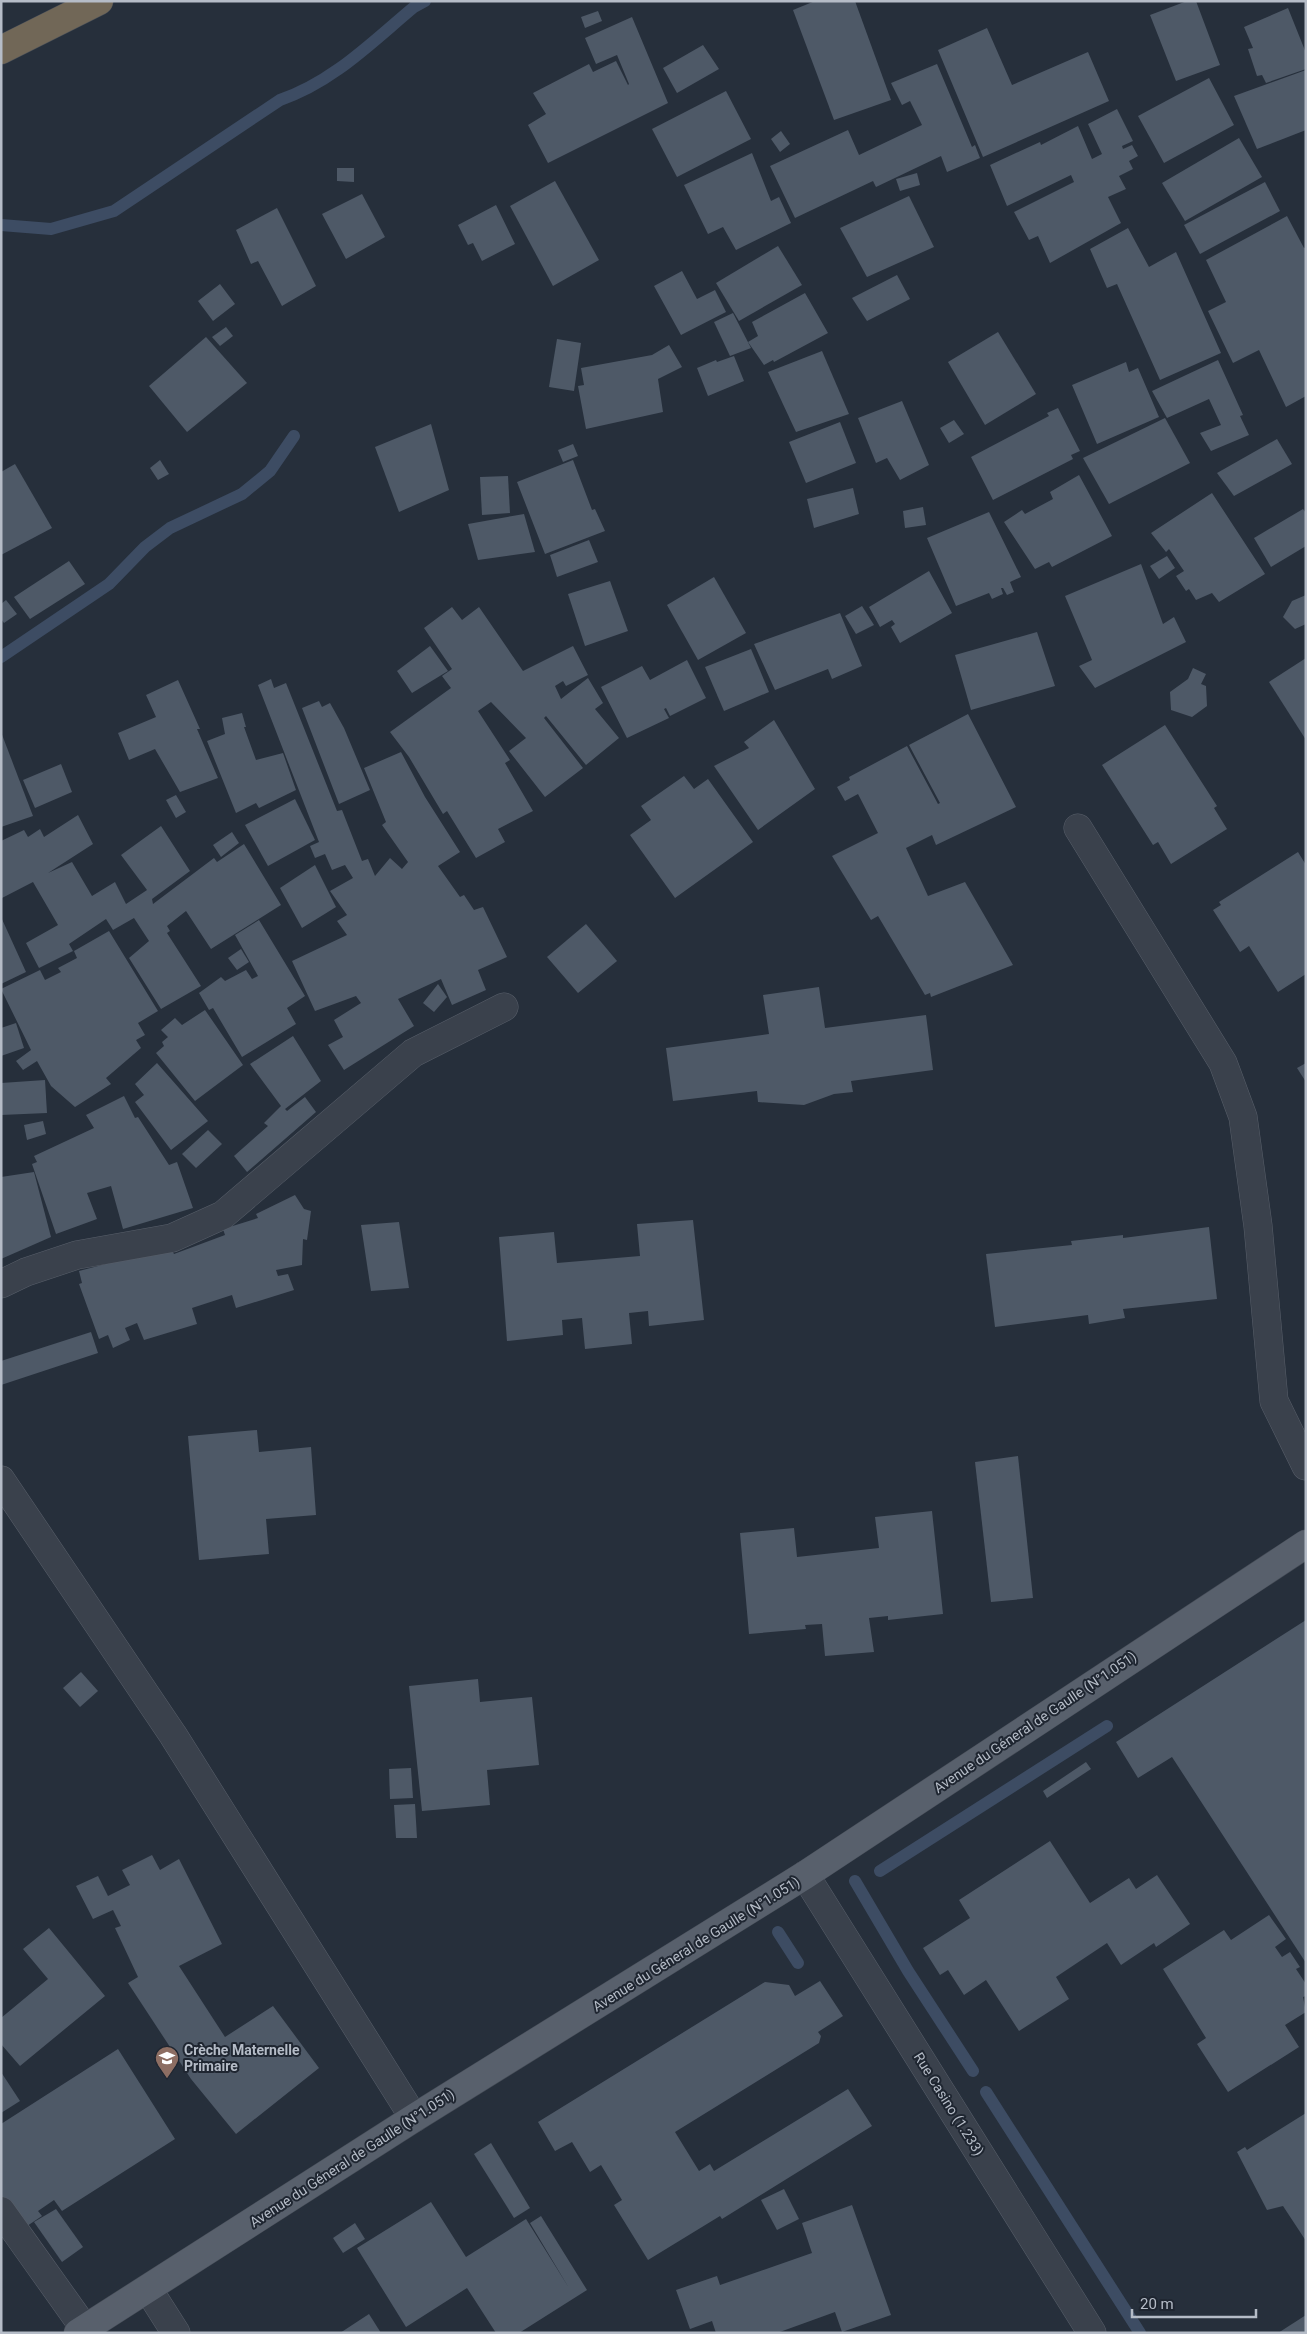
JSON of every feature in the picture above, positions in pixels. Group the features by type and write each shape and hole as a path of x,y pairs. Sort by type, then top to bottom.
{"highway":[{"path":"1,50 99,1"}],"main road":[{"name":"Avenue du Géneral de Gaulle (N°1.051)","path":"81,2331 414,2118 805,1875 1306,1544"}],"street":[{"path":"1078,828 1223,1063 1243,1118 1258,1226 1274,1401 1306,1466"},
{"path":"1,1284 26,1272 77,1255 172,1238 224,1215 413,1053 504,1007"},
{"path":"1,1480 173,1735 414,2118"},
{"name":"Rue Casino (1.233)","path":"805,1875 1092,2333"},
{"path":"1,2211 81,2331"},
{"path":"148,2289 176,2333"}],"building":[{"path":"815,1 855,1 891,100 834,120 793,10"},
{"path":"1187,1 1196,1 1220,65 1176,81 1150,15"},
{"path":"1288,8 1306,53 1306,69 1266,83 1262,75 1257,76 1248,49 1253,48 1244,27"},
{"path":"598,11 602,21 585,28 581,17"},
{"path":"632,17 668,103 548,163 528,125 546,114 533,93 589,64 593,72 616,61 628,85 617,55 596,64 585,38"},
{"path":"987,28 1012,85 1088,52 1109,101 983,157 938,50"},
{"path":"703,45 719,69 677,93 663,68"},
{"path":"937,64 972,147 975,145 980,158 947,172 941,156 876,187 873,181 795,218 770,166 848,130 859,155 922,125 910,101 902,105 891,83"},
{"path":"1306,70 1306,130 1257,149 1234,96"},
{"path":"1209,78 1234,125 1164,163 1138,116"},
{"path":"726,91 751,139 677,177 652,129"},
{"path":"1117,109 1133,141 1122,146 1123,149 1132,145 1138,156 1129,161 1133,169 1119,176 1126,189 1108,197 1121,223 1050,263 1038,236 1029,240 1014,212 1074,182 1071,175 1007,206 990,165 1040,142 1041,145 1078,126 1092,159 1102,154 1088,124"},
{"path":"781,131 790,144 780,152 771,139"},
{"path":"1239,138 1262,177 1185,221 1162,183"},
{"path":"752,153 771,201 779,197 791,223 736,250 723,227 708,234 684,185"},
{"path":"337,168 354,168 354,182 337,181"},
{"path":"917,173 920,185 900,191 896,179"},
{"path":"555,181 599,260 553,286 510,206"},
{"path":"1265,182 1280,211 1200,254 1184,225"},
{"path":"362,194 385,237 346,259 322,214"},
{"path":"909,196 934,247 867,277 840,228"},
{"path":"496,205 515,244 482,261 473,243 468,245 458,225"},
{"path":"277,208 316,286 282,306 258,261 251,264 236,230"},
{"path":"1287,216 1304,248 1306,247 1306,396 1286,407 1259,350 1233,363 1208,311 1226,302 1206,260"},
{"path":"1128,228 1149,267 1176,252 1221,353 1160,380 1117,284 1107,288 1090,249"},
{"path":"778,246 802,285 739,321 716,283"},
{"path":"682,271 697,299 715,290 726,312 681,335 654,286"},
{"path":"897,275 910,299 867,321 852,298"},
{"path":"220,284 235,304 213,321 198,301"},
{"path":"805,293 828,333 774,362 773,360 764,365 748,342 758,336 752,322"},
{"path":"733,313 751,348 730,356 714,322"},
{"path":"226,327 233,336 220,346 212,337"},
{"path":"998,332 1036,394 985,425 948,362"},
{"path":"206,337 247,383 187,432 149,386"},
{"path":"557,339 581,343 574,391 549,387"},
{"path":"669,345 682,367 658,379 663,412 586,429 578,386 584,385 581,368 652,355"},
{"path":"822,351 849,414 796,432 768,372"},
{"path":"734,356 744,381 708,396 697,368 716,360 717,362"},
{"path":"1218,360 1243,415 1240,416 1249,435 1211,451 1200,433 1221,425 1209,399 1167,418 1152,391"},
{"path":"1126,362 1129,372 1138,368 1159,417 1097,444 1072,385"},
{"path":"902,401 929,465 900,480 887,458 876,463 858,418"},
{"path":"1058,408 1080,451 1071,455 1073,459 993,500 971,457 1049,416 1047,413"},
{"path":"1165,418 1190,463 1109,504 1083,458"},
{"path":"954,420 964,434 949,443 940,428"},
{"path":"840,422 856,463 806,483 789,442"},
{"path":"431,424 449,490 399,512 375,447"},
{"path":"1277,439 1292,464 1234,496 1217,473"},
{"path":"573,444 578,456 563,462 558,450"},
{"path":"160,460 169,474 158,480 150,468"},
{"path":"573,460 592,510 595,509 605,531 545,554 517,482"},
{"path":"15,464 52,528 1,555 1,472"},
{"path":"1079,475 1112,536 1052,567 1049,562 1035,569 1004,522 1022,510 1025,514 1053,499 1050,492"},
{"path":"508,476 510,513 482,515 480,477"},
{"path":"853,488 859,514 814,528 807,499"},
{"path":"1212,493 1265,574 1219,602 1212,593 1196,600 1189,589 1186,591 1176,576 1184,571 1169,549 1166,552 1151,533"},
{"path":"923,507 926,525 905,528 903,511"},
{"path":"1303,509 1306,513 1306,546 1271,567 1254,538"},
{"path":"989,512 1021,577 1010,582 1014,592 1007,595 1003,588 1001,588 1003,594 992,599 989,593 956,606 927,538"},
{"path":"524,514 535,552 478,560 468,524"},
{"path":"589,540 598,562 557,577 550,555"},
{"path":"1167,556 1175,568 1159,579 1150,566"},
{"path":"69,561 85,584 30,619 14,597"},
{"path":"1141,564 1163,624 1174,617 1186,642 1095,688 1079,666 1092,660 1065,596"},
{"path":"929,571 952,613 900,643 891,627 895,624 892,620 880,627 869,607"},
{"path":"714,577 746,633 698,660 667,605"},
{"path":"610,581 628,631 585,646 568,594"},
{"path":"1306,595 1306,624 1295,629 1283,617 1292,601"},
{"path":"6,600 17,614 4,623 1,619 1,604"},
{"path":"862,606 874,625 856,634 845,616"},
{"path":"452,607 462,620 479,607 523,671 573,646 588,675 566,686 563,681 555,686 561,699 588,678 603,703 595,709 619,738 586,765 546,716 544,718 583,768 545,797 509,751 526,738 491,702 478,711 510,760 505,763 533,811 498,829 505,842 476,858 447,811 443,814 409,757 390,732 451,688 442,676 452,669 424,628"},
{"path":"840,613 862,666 832,679 828,669 775,690 754,644"},
{"path":"1037,632 1055,686 971,710 955,655"},
{"path":"430,646 448,671 412,693 397,671"},
{"path":"751,649 769,692 724,711 705,667"},
{"path":"1306,658 1306,740 1269,682"},
{"path":"687,660 706,698 670,716 666,708 664,709 669,718 627,738 601,687 642,666 650,680"},
{"path":"1193,668 1206,674 1201,684 1206,686 1207,706 1192,717 1171,710 1170,692 1188,679"},
{"path":"271,679 274,688 286,683 337,811 342,810 362,861 368,859 375,876 390,858 402,869 408,862 382,825 386,822 364,768 401,752 425,797 460,852 438,866 460,897 464,895 474,910 483,907 507,957 478,970 486,990 452,1005 441,979 398,999 414,1026 344,1070 328,1045 343,1037 334,1020 361,1003 356,996 315,1011 292,961 347,935 337,921 347,915 330,891 353,878 345,865 332,870 325,854 315,858 310,846 319,842 258,685"},
{"path":"178,680 200,729 197,729 218,778 180,792 155,749 129,760 118,733 156,717 146,695"},
{"path":"319,701 322,707 330,703 344,728 370,790 339,804 302,708"},
{"path":"242,713 246,727 244,727 256,760 283,753 296,790 259,808 256,803 236,813 207,741 225,734 222,718"},
{"path":"968,714 1016,807 936,845 932,835 906,848 928,896 965,882 1013,965 931,997 930,993 925,995 878,916 871,920 832,856 878,833 858,794 845,801 837,787 850,780 849,777 907,746 938,804 940,803 909,745"},
{"path":"774,720 815,789 758,830 714,766 749,748 744,742"},
{"path":"1165,725 1217,806 1214,808 1227,829 1171,864 1158,842 1153,845 1102,765"},
{"path":"1,732 33,816 1,827"},
{"path":"61,764 72,792 35,808 23,780"},
{"path":"684,776 694,789 708,779 753,842 675,898 630,835 651,820 641,806"},
{"path":"176,795 186,812 176,818 166,800"},
{"path":"295,799 315,840 268,866 245,825"},
{"path":"78,815 93,844 48,873 72,862 92,896 115,882 126,904 147,890 121,855 161,826 190,871 152,899 153,904 214,858 217,862 244,844 281,905 211,949 186,911 167,926 170,931 167,933 201,986 161,1009 129,958 149,941 134,918 113,930 106,919 69,944 73,951 39,968 26,943 58,925 33,882 2,898 1,841 24,830 28,837 40,829 44,837"},
{"path":"232,832 239,843 221,857 213,845"},
{"path":"1298,852 1306,865 1306,974 1278,992 1249,946 1240,952 1213,910 1221,905 1219,902"},
{"path":"315,865 336,907 302,928 280,888"},
{"path":"1,917 26,972 1,984"},
{"path":"259,920 305,996 287,1008 296,1024 242,1057 213,1008 209,1010 199,993 221,977 225,981 246,970 252,979 258,976 235,935"},
{"path":"586,924 617,961 578,993 547,957"},
{"path":"109,931 158,1011 138,1023 145,1035 136,1040 141,1048 106,1078 111,1084 75,1107 51,1086 37,1061 23,1070 16,1061 31,1050 1,989 40,970 45,980 61,972 58,968 77,958 74,951"},
{"path":"241,949 249,962 237,970 228,958"},
{"path":"438,984 447,997 434,1012 423,1003"},
{"path":"819,987 825,1028 926,1015 933,1070 851,1081 853,1092 834,1094 804,1105 758,1102 757,1091 673,1101 666,1048 769,1034 763,995"},
{"path":"205,1010 243,1065 195,1101 156,1053 164,1046 162,1042 168,1037 161,1030 175,1018 182,1025"},
{"path":"16,1023 24,1048 1,1056 1,1028"},
{"path":"293,1036 321,1081 285,1109 287,1111 305,1097 316,1112 247,1172 234,1156 268,1126 264,1123 281,1106 250,1064"},
{"path":"157,1063 208,1121 171,1150 135,1102 144,1095 135,1084"},
{"path":"1306,1063 1306,1082 1297,1068"},
{"path":"45,1080 47,1113 1,1115 1,1083"},
{"path":"124,1096 135,1118 138,1117 169,1165 177,1162 193,1208 123,1229 111,1186 87,1193 97,1219 56,1234 32,1164 37,1162 34,1156 94,1128 86,1115"},
{"path":"43,1121 46,1134 27,1140 24,1125"},
{"path":"208,1130 222,1144 196,1168 182,1154"},
{"path":"34,1172 51,1237 1,1259 1,1177"},
{"path":"295,1195 304,1209 311,1211 307,1240 303,1239 302,1265 276,1270 278,1276 288,1274 294,1290 236,1308 232,1295 192,1308 197,1324 144,1340 137,1323 125,1328 130,1340 113,1348 108,1335 99,1339 79,1284 82,1283 79,1271 170,1247 174,1254 225,1235 223,1229 258,1218 256,1214"},
{"path":"693,1220 704,1320 649,1326 648,1311 629,1313 632,1344 585,1349 582,1318 562,1320 563,1335 507,1341 499,1237 554,1232 557,1263 640,1256 637,1224"},
{"path":"399,1222 409,1288 371,1291 361,1225"},
{"path":"1209,1227 1217,1299 1123,1309 1125,1318 1089,1324 1088,1315 995,1327 986,1254 1072,1245 1071,1241 1123,1235 1123,1238"},
{"path":"91,1332 98,1353 1,1385 1,1361"},
{"path":"257,1430 259,1452 311,1447 316,1515 266,1519 269,1554 199,1560 188,1436"},
{"path":"1018,1456 1033,1598 991,1602 975,1462"},
{"path":"932,1511 943,1614 888,1620 888,1616 869,1618 874,1652 825,1656 822,1624 805,1625 806,1629 749,1634 740,1533 794,1528 797,1557 879,1548 875,1517"},
{"path":"1306,1620 1306,1963 1172,1757 1138,1778 1116,1742"},
{"path":"81,1672 98,1691 80,1707 63,1688"},
{"path":"478,1679 480,1702 532,1697 539,1765 487,1770 490,1805 422,1811 409,1686"},
{"path":"1086,1762 1091,1769 1047,1798 1043,1791"},
{"path":"411,1768 413,1798 390,1799 389,1769"},
{"path":"415,1804 417,1838 396,1838 394,1805"},
{"path":"1050,1841 1090,1903 1129,1878 1136,1889 1157,1875 1190,1924 1156,1947 1154,1943 1121,1965 1107,1943 1056,1977 1069,1999 1019,2031 986,1980 964,1995 948,1970 940,1975 923,1948 970,1918 959,1900"},
{"path":"152,1855 160,1870 179,1859 222,1944 179,1966 225,2037 273,2006 319,2068 236,2134 191,2079 128,1983 138,1977 115,1928 121,1926 113,1910 93,1919 76,1886 98,1876 108,1896 130,1885 122,1870"},
{"path":"1269,1915 1286,1939 1275,1947 1282,1957 1290,1952 1300,1967 1296,1969 1306,1984 1306,1996 1303,1997 1306,2012 1285,2025 1299,2047 1228,2092 1197,2044 1206,2038 1163,1969 1224,1930 1231,1940"},
{"path":"49,1928 105,1996 20,2066 1,2044 1,2018 48,1979 23,1949"},
{"path":"820,1981 843,2016 818,2032 821,2036 819,2043 675,2132 699,2171 710,2164 714,2171 848,2089 872,2126 722,2219 720,2216 648,2260 614,2205 622,2200 601,2165 590,2172 572,2142 555,2151 538,2122 765,1982 789,1985 795,1996"},
{"path":"118,2049 175,2139 62,2211 54,2200 38,2211 42,2216 18,2232 1,2205 1,2124"},
{"path":"1,2072 20,2101 1,2113"},
{"path":"1306,2113 1306,2241 1283,2206 1267,2210 1237,2152 1245,2147 1247,2150"},
{"path":"491,2143 530,2208 514,2218 474,2154"},
{"path":"784,2189 799,2219 777,2230 761,2200"},
{"path":"431,2202 466,2257 526,2219 569,2288 530,2223 541,2216 587,2290 519,2333 496,2333 467,2288 406,2327 357,2248"},
{"path":"852,2205 891,2315 842,2332 835,2312 777,2333 716,2333 712,2321 690,2329 676,2290 717,2276 720,2285 812,2253 802,2223"},
{"path":"56,2209 83,2247 62,2262 34,2222"},
{"path":"355,2223 365,2239 343,2253 333,2238"},
{"path":"369,2314 381,2333 340,2333"},
{"path":"1306,2315 1306,2333 1278,2333"}],"waterway":[{"path":"1,225 51,229 114,211 280,100 317,83 335,72 414,7 425,1"},
{"path":"1,657 109,584 145,547 170,528 242,494 270,471 294,436"},
{"path":"880,1871 1107,1726"},
{"path":"855,1881 908,1971 973,2071"},
{"path":"778,1932 798,1963"},
{"path":"986,2092 1140,2333"}],"place":[{"name":"Crèche Maternelle Primaire","path":"167,2079"}]}
